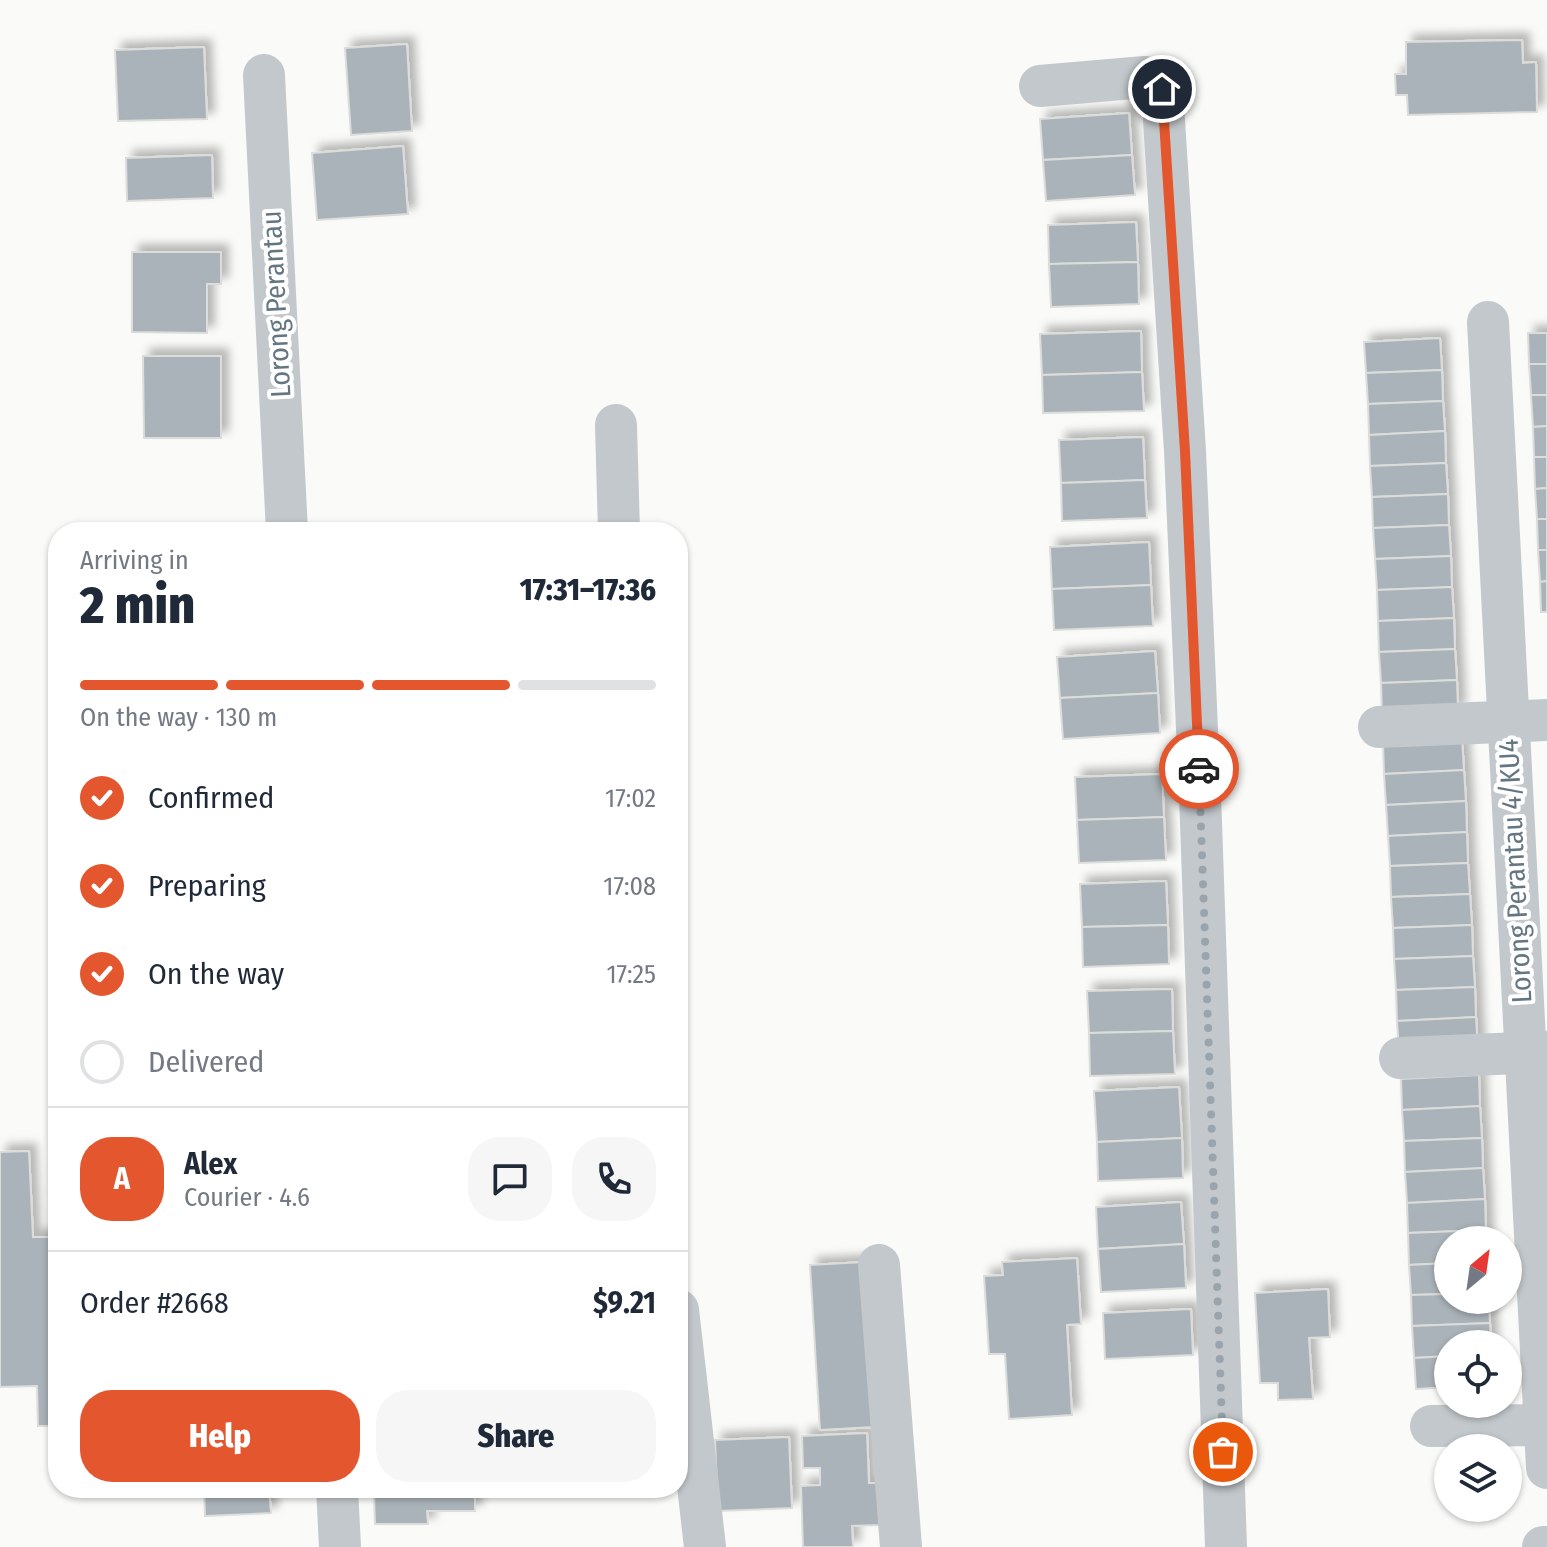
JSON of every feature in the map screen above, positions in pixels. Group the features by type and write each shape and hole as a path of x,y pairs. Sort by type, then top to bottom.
{"street":[{"name":"Lorong Perantau","path":"264,75 286,522"},
{"path":"1040,86 1145,77 1162,89 1185,451 1200,791 1226,1547"},
{"name":"Lorong Perantau 4/KU4","path":"1488,322 1527,720 1547,1468"},
{"path":"616,425 619,522"},
{"path":"1379,727 1527,720"},
{"path":"1400,1058 1536,1052"},
{"path":"879,1265 901,1547"},
{"path":"688,1398 705,1547"},
{"path":"1431,1426 1545,1426"},
{"path":"338,1498 340,1547"}],"building":[{"path":"1522,40 1523,63 1536,62 1537,112 1408,115 1407,95 1396,95 1395,74 1406,74 1406,42"},
{"path":"407,44 412,131 351,135 345,48"},
{"path":"204,47 207,119 118,121 115,50"},
{"path":"1129,113 1132,155 1043,160 1040,119"},
{"path":"403,146 408,214 317,220 312,153"},
{"path":"212,155 213,198 127,201 126,158"},
{"path":"1132,155 1135,195 1046,201 1043,160"},
{"path":"1136,222 1138,262 1049,264 1048,225"},
{"path":"132,252 221,252 221,284 207,284 207,333 132,332"},
{"path":"1138,262 1139,304 1051,307 1049,264"},
{"path":"1141,331 1142,372 1042,375 1040,334"},
{"path":"1528,333 1547,333 1547,364 1529,364"},
{"path":"1440,338 1442,370 1366,373 1364,342"},
{"path":"143,356 221,356 221,438 144,438"},
{"path":"1529,364 1547,364 1547,395 1531,395"},
{"path":"1442,370 1443,401 1368,404 1366,373"},
{"path":"1142,372 1144,411 1043,413 1042,375"},
{"path":"1531,395 1547,395 1547,426 1533,427"},
{"path":"1443,401 1445,431 1369,435 1368,404"},
{"path":"1547,426 1547,457 1534,457 1533,427"},
{"path":"1445,431 1446,463 1370,466 1369,435"},
{"path":"1143,437 1145,480 1061,483 1059,440"},
{"path":"1534,457 1547,457 1547,488 1535,489"},
{"path":"1446,463 1448,494 1372,497 1370,466"},
{"path":"1145,480 1147,518 1062,521 1061,483"},
{"path":"1547,488 1547,519 1537,519 1535,489"},
{"path":"1448,494 1449,525 1373,528 1372,497"},
{"path":"1537,519 1547,519 1547,550 1538,550"},
{"path":"1449,525 1451,556 1375,559 1373,528"},
{"path":"1149,542 1151,585 1052,589 1050,547"},
{"path":"1538,550 1547,550 1547,581 1540,582"},
{"path":"1451,556 1452,587 1377,590 1375,559"},
{"path":"1547,581 1547,612 1541,612 1540,582"},
{"path":"1151,585 1153,626 1054,630 1052,589"},
{"path":"1452,587 1454,618 1378,621 1377,590"},
{"path":"1454,618 1455,649 1379,652 1378,621"},
{"path":"1455,649 1457,680 1381,683 1379,652"},
{"path":"1155,651 1158,693 1060,698 1057,657"},
{"path":"1457,680 1458,711 1382,714 1381,683"},
{"path":"1158,693 1160,733 1063,739 1060,698"},
{"path":"1462,739 1464,770 1384,774 1383,742"},
{"path":"1464,770 1466,801 1386,805 1384,774"},
{"path":"1162,774 1164,817 1077,820 1075,777"},
{"path":"1466,801 1467,832 1388,836 1386,805"},
{"path":"1164,817 1166,860 1079,863 1077,820"},
{"path":"1467,832 1468,863 1390,866 1388,836"},
{"path":"1468,863 1470,894 1391,897 1390,866"},
{"path":"1166,881 1168,925 1082,927 1080,884"},
{"path":"1470,894 1472,925 1393,928 1391,897"},
{"path":"1168,925 1169,964 1083,967 1082,927"},
{"path":"1472,925 1473,956 1394,959 1393,928"},
{"path":"1473,956 1475,987 1396,990 1394,959"},
{"path":"1475,987 1476,1017 1397,1021 1396,990"},
{"path":"1172,989 1173,1031 1089,1033 1087,991"},
{"path":"1476,1017 1478,1049 1399,1052 1397,1021"},
{"path":"1173,1031 1175,1074 1090,1076 1089,1033"},
{"path":"1479,1075 1480,1106 1402,1110 1401,1079"},
{"path":"1179,1087 1182,1138 1097,1142 1094,1091"},
{"path":"1480,1106 1482,1138 1404,1141 1402,1110"},
{"path":"1182,1138 1183,1178 1098,1181 1097,1142"},
{"path":"1482,1138 1483,1168 1405,1172 1404,1141"},
{"path":"29,1151 33,1237 48,1237 48,1426 38,1426 37,1386 0,1387 0,1152"},
{"path":"1483,1168 1485,1199 1407,1203 1405,1172"},
{"path":"1485,1199 1486,1226 1434,1226 1434,1232 1408,1233 1407,1203"},
{"path":"1181,1202 1184,1244 1098,1249 1096,1207"},
{"path":"1434,1232 1434,1264 1409,1265 1408,1233"},
{"path":"1184,1244 1186,1288 1101,1292 1098,1249"},
{"path":"1077,1258 1081,1324 1067,1325 1072,1415 1009,1419 1005,1354 989,1354 984,1276 1003,1275 1002,1262"},
{"path":"864,1262 874,1427 820,1430 810,1265"},
{"path":"1434,1264 1434,1294 1411,1295 1409,1265"},
{"path":"1328,1289 1330,1337 1309,1338 1313,1399 1278,1400 1278,1383 1260,1383 1255,1293"},
{"path":"1434,1294 1434,1314 1490,1314 1490,1323 1412,1326 1411,1295"},
{"path":"1191,1309 1193,1355 1105,1359 1103,1313"},
{"path":"1490,1323 1490,1330 1434,1330 1434,1357 1414,1358 1412,1326"},
{"path":"1434,1357 1434,1388 1416,1389 1414,1358"},
{"path":"867,1433 869,1483 879,1483 880,1525 852,1526 853,1547 803,1547 801,1486 820,1485 820,1468 803,1468 802,1436"},
{"path":"789,1437 792,1508 718,1511 715,1440"},
{"path":"204,1498 270,1498 271,1513 205,1516"},
{"path":"374,1498 475,1498 475,1511 427,1511 428,1524 375,1524"}],"way so far":[{"path":"1199,769 1223,1452"}],"route":[{"path":"1162,89 1185,451 1199,769"}]}
